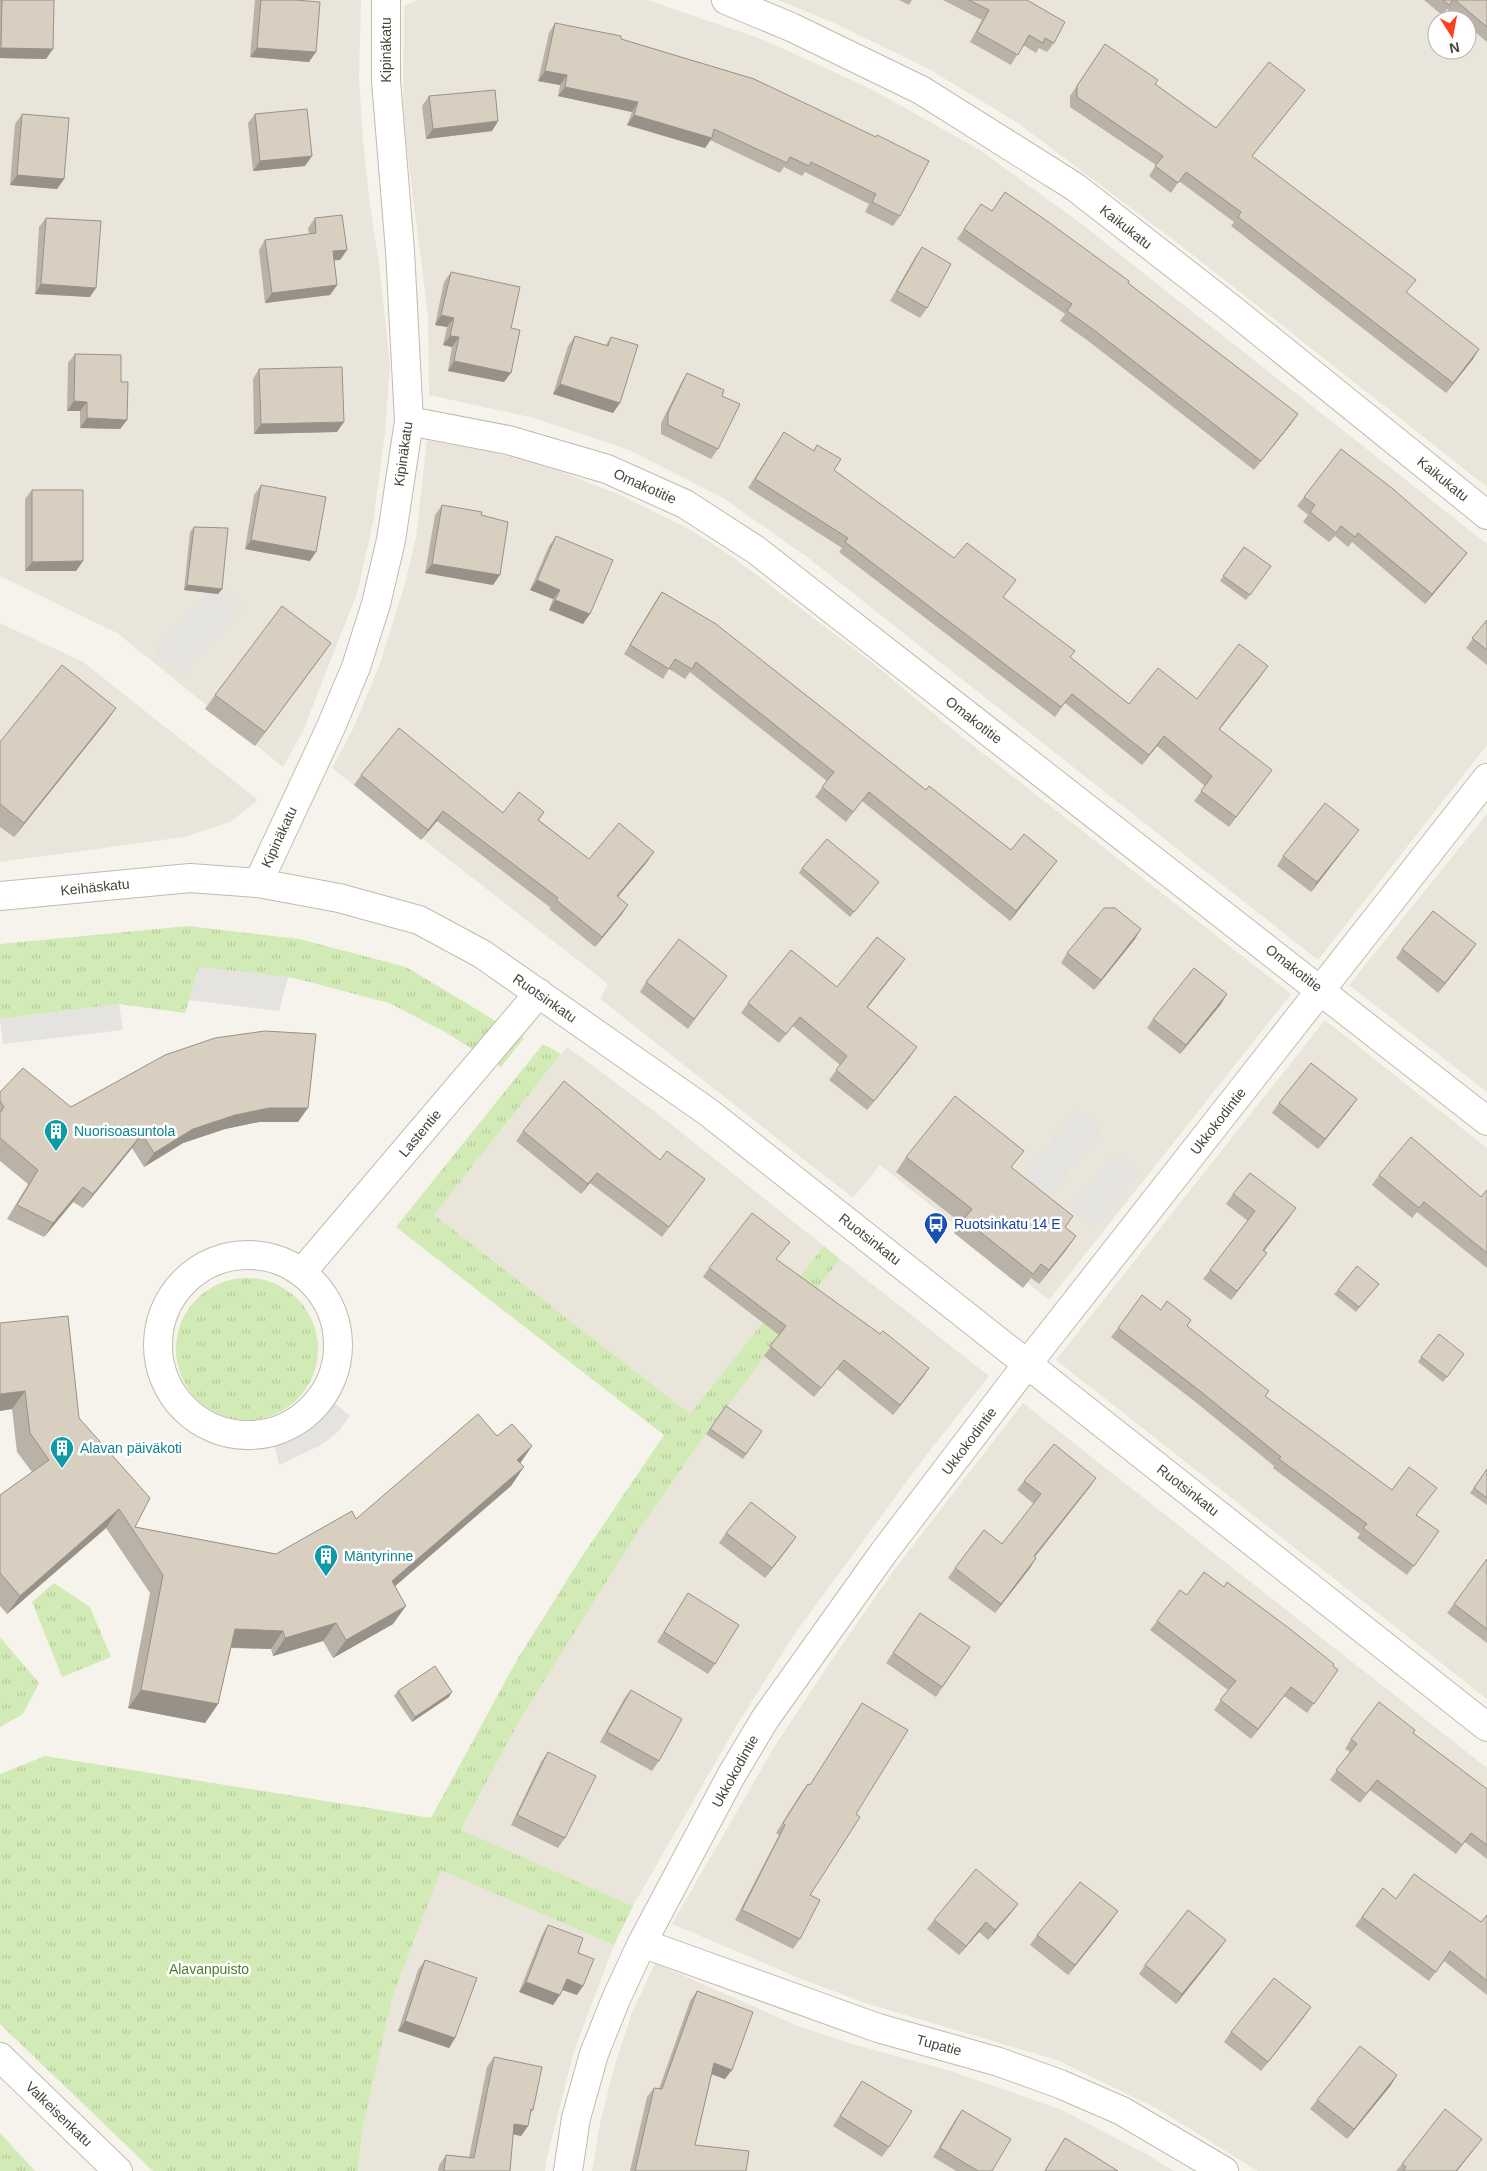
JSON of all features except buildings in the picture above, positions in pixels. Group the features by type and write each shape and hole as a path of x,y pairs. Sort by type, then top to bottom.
{"street":[{"name":"Kipinäkatu","path":"258,883 330,729 362,649 376,604 391,540 409,421 400,251 386,81 386,0"},
{"name":"Kaikukatu","path":"726,0 791,27 921,90 1075,187 1233,310 1487,515"},
{"name":"Omakotitie","path":"409,421 508,440 598,466 685,504 756,550 1487,1120"},
{"name":"Ukkokodintie","path":"568,2171 576,2118 594,2054 616,1999 642,1943 731,1776 764,1719 884,1552 1028,1363 1487,778"},
{"name":"Ruotsinkatu","path":"190,878 258,883 339,898 418,920 482,954 708,1112 1028,1363 1487,1728"},
{"name":"Keihäskatu","path":"0,896 190,878"},
{"name":"Lastentie","path":"302,1272 539,993"},
{"path":"249,1254 268,1257 286,1262 302,1272 323,1295 331,1309 337,1331 337,1354 334,1370 321,1398 298,1419 285,1427 258,1434 224,1432 193,1416 179,1404 161,1371 158,1334 162,1315 170,1298 182,1283 196,1271 213,1262 231,1256 249,1254"},
{"name":"Tupatie","path":"642,1943 878,2028 999,2062 1060,2084 1122,2112 1224,2171"},
{"name":"Valkeisenkatu","path":"0,2057 118,2171"}],"shaded area":[{"path":"0,0 361,0 359,79 363,140 390,365 385,433 373,523 357,593 303,731 283,767 117,633 0,576"},
{"path":"417,0 647,0 764,40 873,90 978,149 1075,219 1487,544 1487,745 1318,960 807,557 723,498 629,450 530,417 429,395 428,316 403,118 404,6"},
{"path":"778,0 1487,0 1487,487 1188,251 1018,123 927,68 834,23"},
{"path":"427,440 490,451 562,472 622,496 691,530 734,558 869,660 952,729 1291,994 1049,1300 880,1165 853,1198 600,999 608,984 332,768 353,729 380,664 404,587 416,538"},
{"path":"215,582 243,606 182,676 154,652"},
{"path":"0,623 83,662 258,800 230,822 184,837 0,862"},
{"path":"1487,814 1487,1092 1349,985"},
{"path":"199,967 288,977 279,1011 189,1000"},
{"path":"119,1004 123,1030 3,1044 0,1019"},
{"path":"1325,1020 1487,1148 1487,1699 1056,1360"},
{"path":"567,1047 654,1111 824,1246 690,1415 434,1215"},
{"path":"1076,1110 1102,1130 1046,1201 1020,1180"},
{"path":"1115,1155 1138,1174 1093,1228 1070,1209"},
{"path":"840,1259 989,1376 924,1458 796,1632 738,1723 633,1906 461,1831 521,1718 640,1528 706,1434"},
{"path":"332,1401 350,1416 338,1432 321,1445 279,1465 273,1439 306,1424"},
{"path":"1023,1403 1487,1768 1487,2171 1258,2171 1156,2108 1057,2060 865,2003 799,1978 672,1924 776,1744 833,1658 894,1570"},
{"path":"441,1869 614,1945 574,2051 545,2171 358,2171 362,2131 393,1995"},
{"path":"655,1963 798,2026 849,2043 951,2071 1062,2110 1148,2155 1174,2171 592,2171 600,2123 615,2064 632,2013"}],"green space":[{"path":"188,926 299,939 406,967 524,1038 501,1067 445,1032 389,1003 294,978 199,967 185,1013 119,1004 0,1019 0,944"},
{"name":"Alavanpuisto","path":"543,1044 561,1054 434,1215 690,1414 824,1246 840,1259 706,1434 640,1528 521,1718 461,1830 633,1906 614,1945 441,1870 393,1995 362,2131 358,2171 153,2171 0,2024 0,1774 45,1756 431,1818 517,1660 581,1558 664,1435 396,1227"},
{"path":"247,1278 261,1279 274,1283 287,1290 297,1299 306,1309 313,1322 317,1335 317,1363 313,1376 306,1389 297,1399 287,1408 274,1415 261,1419 247,1420 233,1419 220,1415 207,1408 197,1399 188,1389 181,1376 177,1363 176,1349 177,1335 181,1322 188,1309 197,1299 207,1290 220,1283 233,1279"},
{"path":"54,1583 90,1607 111,1657 62,1677 32,1602"},
{"path":"0,1637 39,1683 23,1714 0,1727"},
{"path":"0,2133 35,2171 0,2171"}],"place":[{"name":"Nuorisoasuntola","path":"56,1152"},
{"name":"Ruotsinkatu 14 E","path":"936,1245"},
{"name":"Alavan päiväkoti","path":"62,1469"},
{"name":"Mäntyrinne","path":"326,1577"}]}
